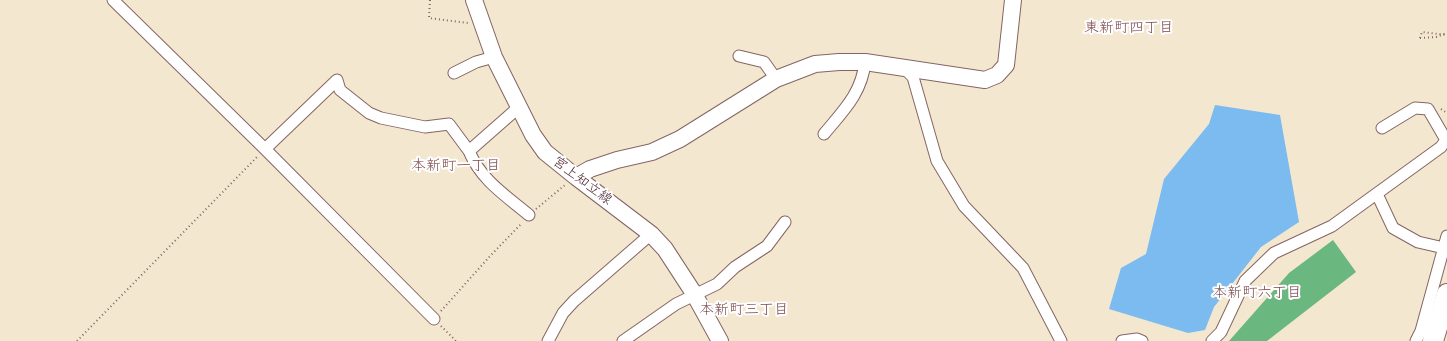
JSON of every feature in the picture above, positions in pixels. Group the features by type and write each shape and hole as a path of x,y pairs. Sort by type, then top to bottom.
{"highway":[{"path":"1433,341 1447,294"}],"street":[{"path":"113,0 266,149 434,319"},
{"name":"宮上知立線","path":"474,0 494,57 533,135 545,152 651,234 665,249 694,295 720,341"},
{"path":"576,177 600,166 652,152 680,139 776,79 815,64 865,62 985,80 997,75 1006,66 1013,0"},
{"path":"739,56 764,62 776,79"},
{"path":"454,73 476,62 494,57"},
{"path":"824,134 860,88 864,76 865,62"},
{"path":"904,68 913,76 937,161 964,206 1023,268 1061,341"},
{"path":"266,149 336,80 340,90 369,113 381,118 425,127 449,124 469,151 476,167 493,185 530,215"},
{"path":"469,151 519,107"},
{"path":"1212,341 1221,332 1245,281 1274,253 1332,226 1441,147 1446,140 1428,109 1415,108 1382,128"},
{"path":"1377,194 1393,228 1418,242 1444,248"},
{"path":"623,341 676,304 717,284 735,267 767,246 785,222"},
{"path":"548,341 563,313 574,301 651,234"},
{"path":"1416,341 1421,331 1447,236"},
{"path":"1122,341 1137,339 1142,341"}],"path":[{"path":"430,0 428,18 468,23"},
{"path":"1422,32 1447,34 1436,37 1420,38 1422,32"},
{"path":"77,341 266,149"},
{"path":"456,341 434,319 491,255 530,215 576,177"}],"green space":[{"path":"1333,240 1356,272 1267,341 1229,341 1289,273"}],"water":[{"path":"1215,105 1280,115 1299,222 1261,247 1214,307 1205,330 1188,333 1109,309 1121,268 1146,254 1164,179 1209,124"}],"district":[{"name":"東新町四丁目","path":"1129,28"},
{"name":"本新町一丁目","path":"456,166"},
{"name":"本新町六丁目","path":"1257,293"},
{"name":"本新町三丁目","path":"744,310"}]}
